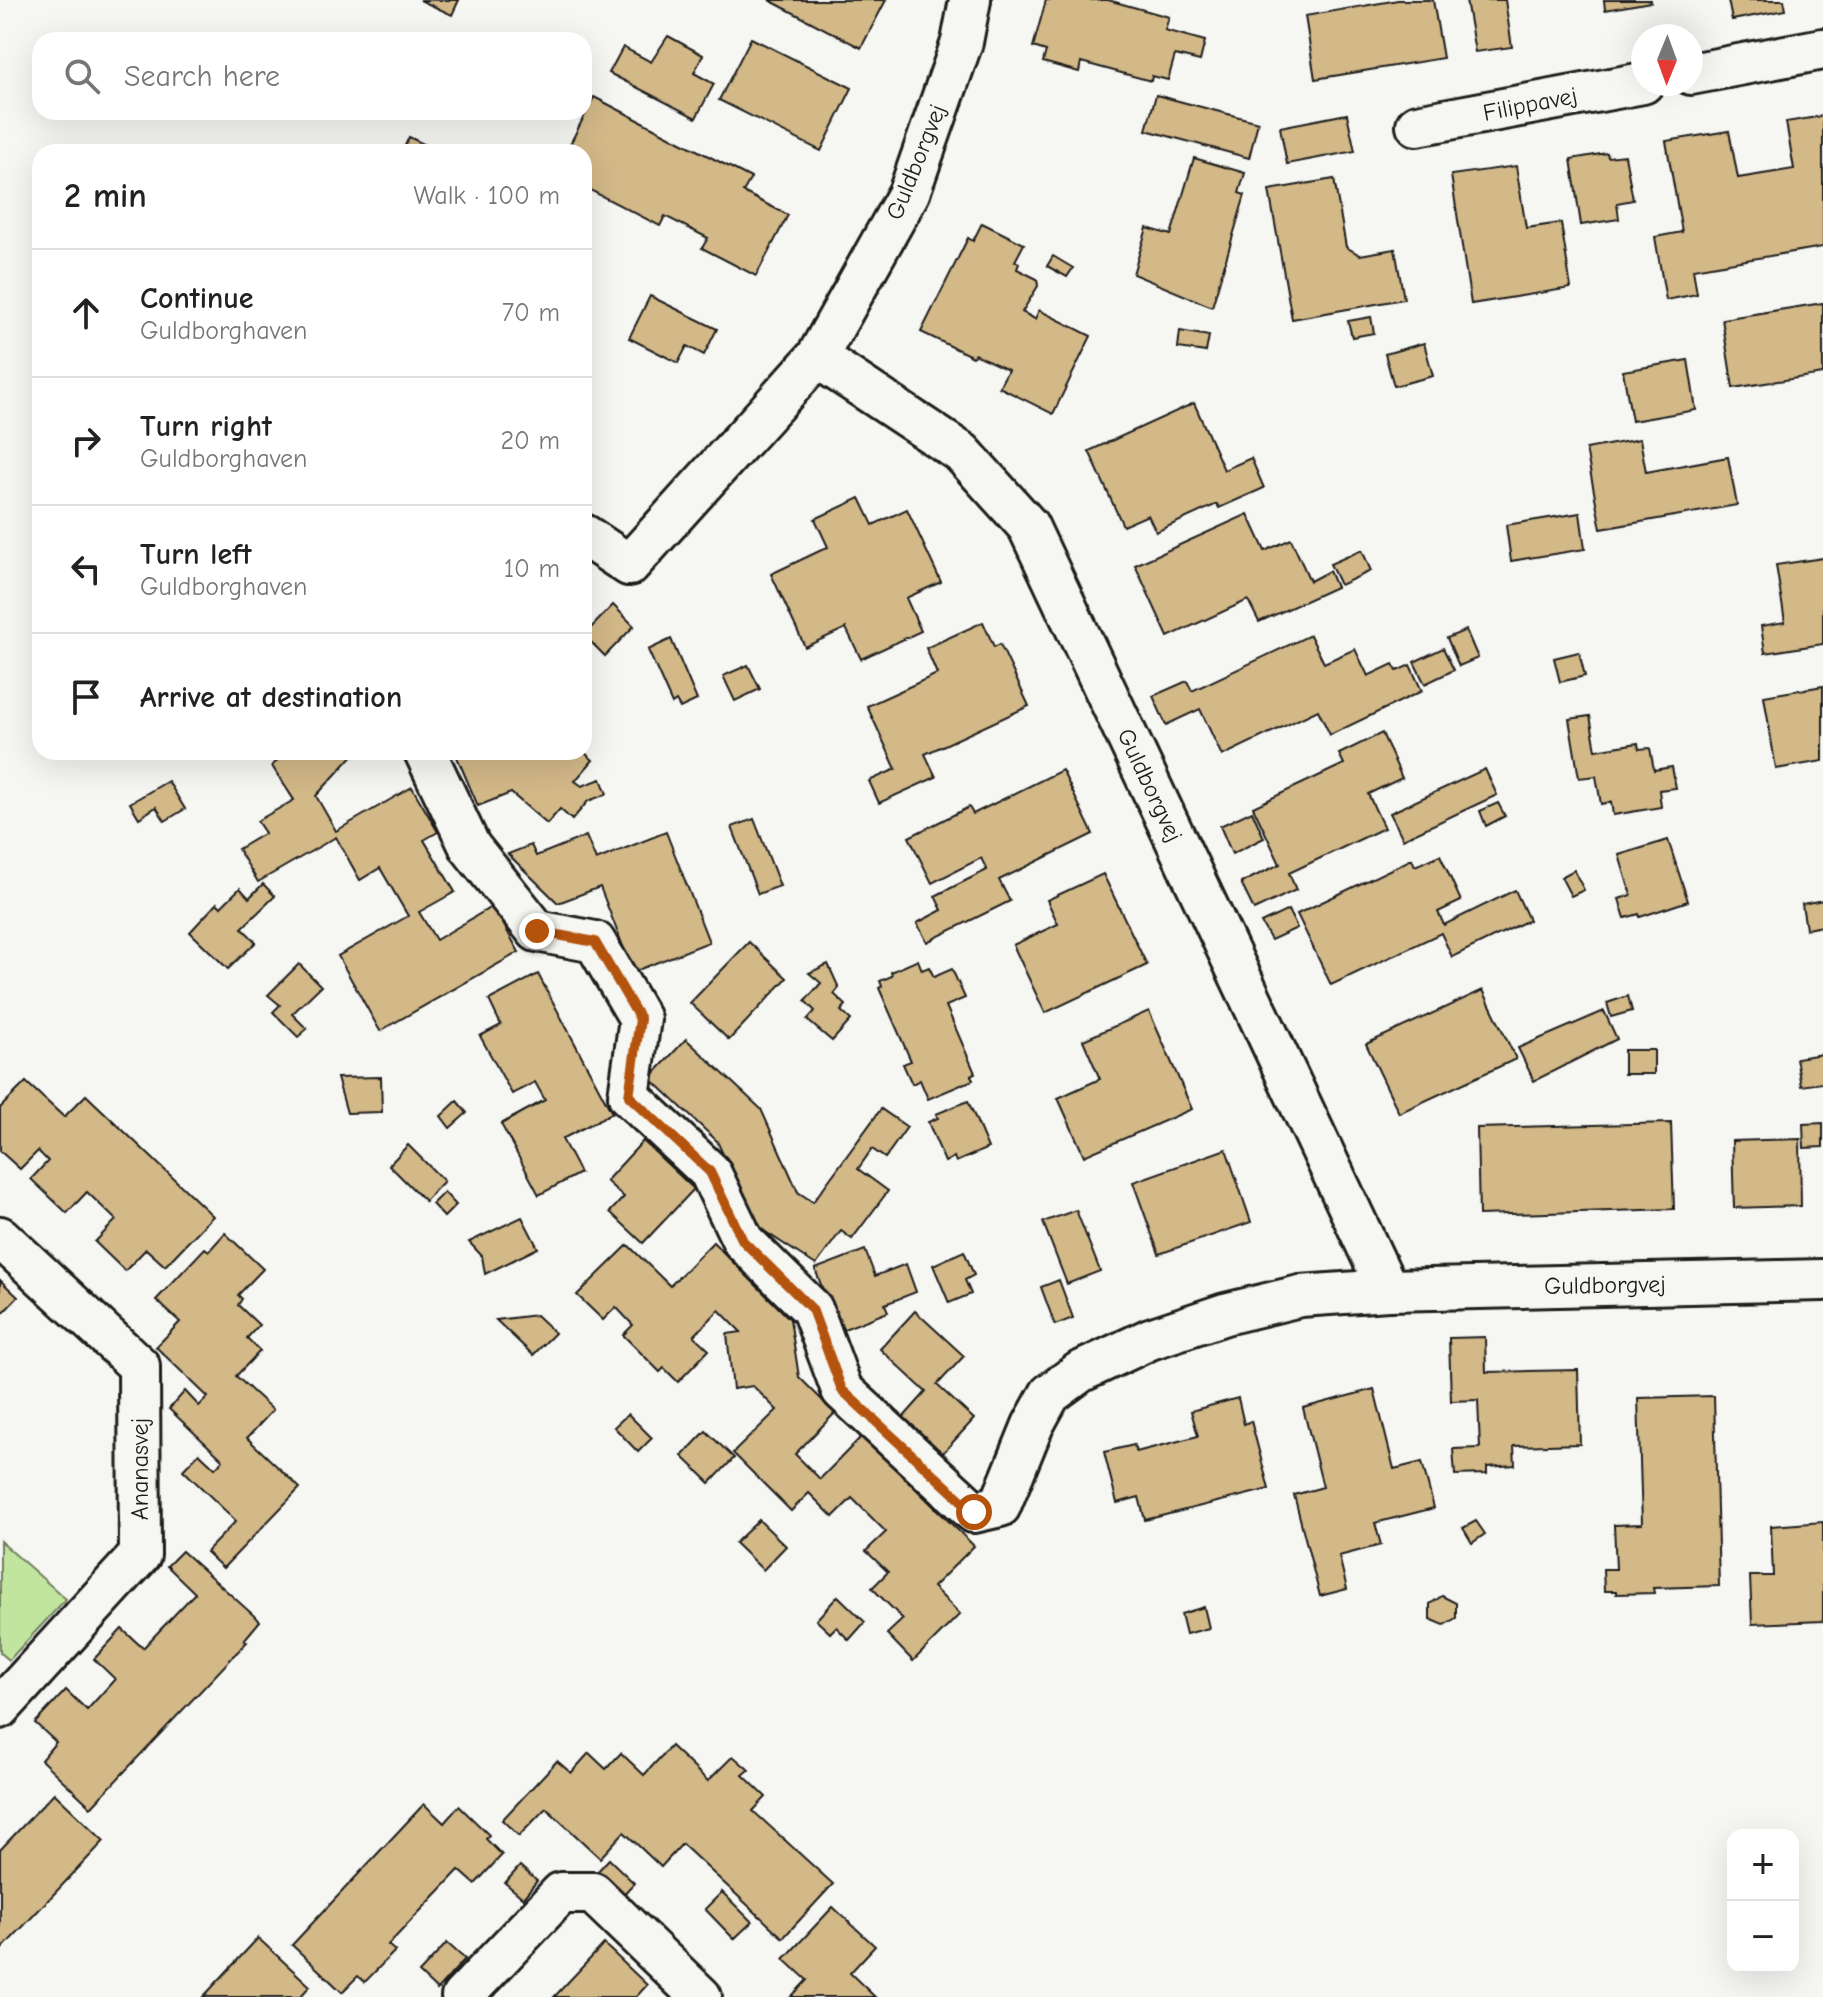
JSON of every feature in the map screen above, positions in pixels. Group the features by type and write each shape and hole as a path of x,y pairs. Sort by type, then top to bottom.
{"street":[{"name":"Guldborgvej","path":"592,540 629,565 817,357 909,193 962,42 970,0"},
{"path":"1703,72 1823,49"},
{"name":"Filippavej","path":"1417,125 1631,85"},
{"name":"Guldborgvej","path":"817,357 962,453 1028,526 1388,1290"},
{"name":"Guldborgvej","path":"429,760 470,847 537,931 595,942 640,1019 629,1096 710,1172 743,1241 812,1309 842,1390 974,1512 1000,1506 1033,1425 1050,1394 1080,1372 1150,1339 1225,1314 1300,1296 1388,1290 1823,1280"},
{"name":"Ananasvej","path":"0,1237 139,1366 141,1519 140,1555 0,1708"},
{"path":"462,1997 561,1893 593,1893 701,1997"}],"green space":[{"path":"0,1541 66,1599 9,1660 0,1652"}],"building":[{"path":"420,0 459,0 452,15"},
{"path":"769,0 886,0 861,48"},
{"path":"1046,0 1108,0 1169,17 1165,30 1205,41 1200,61 1175,55 1168,80 1152,76 1151,81 1081,62 1079,72 1043,62 1046,51 1033,47"},
{"path":"1398,0 1433,0 1443,58 1315,79 1305,16"},
{"path":"1466,0 1505,0 1512,47 1475,52"},
{"path":"1604,0 1651,0 1651,2 1605,10"},
{"path":"1728,0 1784,0 1786,10 1732,20"},
{"path":"668,36 703,55 694,73 714,84 696,118 609,73 623,47 651,62"},
{"path":"751,38 852,88 821,151 719,100"},
{"path":"1156,95 1258,122 1249,158 1146,130"},
{"path":"594,97 751,178 743,192 788,215 756,276 702,248 708,238 665,216 660,226 592,191 592,144 570,144 582,120 592,120"},
{"path":"1347,114 1355,151 1287,164 1280,127"},
{"path":"1823,116 1823,247 1693,269 1697,294 1666,300 1655,237 1682,232 1666,141 1729,131 1738,178 1794,169 1786,122"},
{"path":"409,137 423,144 406,144"},
{"path":"1607,153 1608,157 1625,155 1633,200 1617,203 1619,219 1581,225 1571,159"},
{"path":"1194,158 1245,173 1239,193 1245,195 1212,307 1133,274 1147,228 1171,235"},
{"path":"1516,166 1526,228 1561,223 1571,288 1471,304 1451,175"},
{"path":"1334,179 1346,247 1360,255 1395,249 1404,299 1292,319 1269,190"},
{"path":"982,223 1024,244 1015,261 1019,263 1017,269 1037,279 1038,286 1022,312 1035,319 1039,310 1091,336 1053,414 999,387 1008,370 921,332 968,238 973,241"},
{"path":"1053,256 1073,268 1067,277 1047,266"},
{"path":"650,296 717,329 704,355 687,346 678,363 629,338"},
{"path":"1823,303 1823,374 1733,388 1722,319"},
{"path":"1371,317 1374,333 1352,337 1348,321"},
{"path":"1180,331 1209,336 1206,352 1178,348"},
{"path":"1424,343 1433,376 1394,386 1385,354"},
{"path":"1688,360 1696,410 1632,421 1623,371"},
{"path":"1194,403 1224,470 1251,458 1264,488 1219,508 1217,504 1156,532 1148,515 1123,526 1089,451"},
{"path":"1640,439 1646,472 1728,457 1737,505 1601,529 1586,449"},
{"path":"860,498 873,525 907,509 941,582 906,598 921,631 861,659 846,628 805,647 771,574 828,547 815,519"},
{"path":"1580,513 1585,549 1511,561 1506,525"},
{"path":"1248,514 1265,551 1291,539 1310,581 1329,571 1336,587 1259,622 1248,600 1168,637 1135,565"},
{"path":"1362,550 1371,571 1340,585 1330,564"},
{"path":"1823,558 1823,644 1765,653 1761,626 1785,622 1776,565"},
{"path":"613,605 634,626 605,656 592,643 592,627"},
{"path":"983,622 994,647 1000,644 1029,706 925,754 936,777 879,803 869,781 896,769 867,706 937,674 926,648"},
{"path":"1466,630 1478,658 1459,666 1447,638"},
{"path":"1310,635 1324,663 1355,649 1368,676 1393,664 1397,671 1410,665 1422,691 1330,735 1318,710 1222,756 1200,709 1166,725 1153,696 1187,681 1192,691"},
{"path":"671,639 697,700 680,708 676,701 672,704 648,650"},
{"path":"1443,648 1454,670 1425,684 1414,662"},
{"path":"1579,652 1585,676 1560,682 1554,658"},
{"path":"748,665 760,689 735,701 723,676"},
{"path":"1823,686 1823,761 1776,769 1764,696"},
{"path":"1590,716 1596,750 1638,743 1639,749 1650,748 1654,770 1672,767 1676,788 1659,790 1661,807 1613,815 1611,802 1601,804 1596,776 1579,778 1569,719"},
{"path":"1382,733 1402,778 1368,794 1384,828 1289,873 1296,890 1254,910 1241,883 1280,864 1253,807 1344,764 1339,754"},
{"path":"592,759 593,760 575,781 582,786 601,779 607,794 588,801 572,820 560,809 547,824 511,793 478,806 458,760"},
{"path":"278,760 349,760 316,796 336,831 412,787 438,832 424,840 455,892 419,912 436,940 493,906 519,952 380,1031 338,956 408,916 380,868 360,880 336,837 258,882 238,849 265,833 257,821 294,800 272,766"},
{"path":"1485,769 1497,795 1403,839 1390,813"},
{"path":"1062,770 1093,834 999,880 1010,901 927,942 917,923 942,910 935,896 987,870 981,858 932,883 909,837 969,807 973,814"},
{"path":"168,781 185,809 165,821 156,807 139,818 130,803"},
{"path":"1498,803 1505,816 1486,826 1480,811"},
{"path":"1252,811 1264,838 1232,854 1220,826"},
{"path":"754,819 780,886 758,894 732,827"},
{"path":"666,832 709,942 633,972 600,887 558,903 508,854 531,845 536,856 586,836 596,860"},
{"path":"1668,840 1688,901 1640,917 1639,914 1625,918 1619,899 1631,895 1619,855"},
{"path":"1440,855 1461,901 1438,912 1444,925 1515,890 1529,920 1452,957 1441,933 1331,985 1297,914 1412,859 1415,866"},
{"path":"1574,870 1584,890 1571,896 1561,877"},
{"path":"1103,874 1147,965 1045,1013 1013,945 1058,924 1047,900"},
{"path":"263,884 275,896 242,928 256,942 228,969 190,932 217,903 221,907 240,888 249,898"},
{"path":"1823,900 1823,926 1806,929 1802,904"},
{"path":"1288,910 1297,928 1271,940 1261,923"},
{"path":"749,942 787,978 729,1040 690,1003"},
{"path":"918,960 922,970 929,967 934,977 952,969 965,998 946,1006 975,1073 971,1075 973,1080 928,1099 920,1080 912,1084 903,1064 911,1061 879,988 882,986 880,981 892,976 891,972"},
{"path":"299,964 321,986 292,1014 307,1029 298,1037 273,1012 280,1005 268,995"},
{"path":"828,964 839,988 834,994 846,1005 841,1011 851,1020 832,1041 807,1020 815,1011 805,1001 821,983 809,973"},
{"path":"538,974 612,1113 562,1139 580,1173 539,1195 501,1124 545,1100 535,1082 512,1094 480,1036 501,1025 489,1000"},
{"path":"1483,990 1516,1059 1399,1113 1366,1044"},
{"path":"1628,996 1632,1011 1611,1017 1607,1003"},
{"path":"1149,1011 1192,1109 1084,1156 1058,1098 1100,1079 1083,1040"},
{"path":"1604,1011 1617,1039 1534,1081 1518,1048"},
{"path":"686,1039 761,1109 798,1192 813,1202 881,1109 907,1127 885,1158 872,1149 858,1169 888,1191 852,1239 841,1231 816,1265 755,1225 717,1141 650,1078"},
{"path":"1624,1050 1654,1050 1654,1074 1624,1074"},
{"path":"1823,1054 1823,1083 1801,1086 1796,1058"},
{"path":"381,1077 382,1112 347,1113 337,1078"},
{"path":"26,1082 64,1117 86,1095 213,1216 165,1266 146,1249 125,1271 95,1242 116,1220 87,1192 67,1213 31,1179 48,1161 38,1151 20,1169 0,1151 0,1108"},
{"path":"457,1101 467,1113 450,1128 441,1116"},
{"path":"968,1101 988,1148 956,1162 954,1157 945,1162 928,1122 938,1118 936,1114"},
{"path":"1671,1123 1674,1209 1479,1215 1477,1128"},
{"path":"1823,1123 1823,1147 1804,1148 1803,1124"},
{"path":"1800,1139 1801,1206 1734,1208 1732,1141"},
{"path":"643,1141 694,1189 643,1243 610,1212 624,1197 606,1181"},
{"path":"408,1145 444,1181 425,1201 389,1165"},
{"path":"1226,1149 1251,1222 1159,1254 1133,1182"},
{"path":"444,1192 456,1205 444,1217 432,1204"},
{"path":"1076,1210 1100,1271 1067,1284 1043,1222"},
{"path":"522,1217 538,1248 485,1274 482,1256 469,1242"},
{"path":"225,1233 263,1269 238,1295 242,1299 238,1305 259,1325 247,1338 260,1351 236,1376 273,1410 247,1438 300,1488 223,1568 206,1552 236,1521 183,1470 199,1453 215,1468 223,1460 169,1409 185,1391 199,1406 208,1397 156,1347 180,1322 156,1300 205,1248 209,1251"},
{"path":"713,1242 790,1319 799,1377 835,1413 795,1454 820,1479 862,1436 974,1546 933,1587 960,1614 913,1661 887,1634 903,1619 872,1588 888,1572 866,1551 886,1532 852,1498 833,1517 809,1493 791,1511 733,1453 777,1410 753,1386 733,1389 727,1334 741,1332 719,1310 694,1336 709,1350 678,1382 664,1368 660,1372 623,1335 633,1325 616,1307 603,1320 577,1295 628,1245 670,1286"},
{"path":"865,1250 875,1276 906,1264 916,1292 885,1304 888,1312 839,1331 815,1269"},
{"path":"964,1251 974,1275 965,1280 971,1294 949,1303 933,1265"},
{"path":"0,1280 18,1297 0,1316"},
{"path":"1059,1280 1073,1318 1055,1325 1041,1287"},
{"path":"915,1311 964,1356 937,1385 974,1419 941,1455 901,1420 926,1392 880,1349"},
{"path":"536,1315 555,1333 533,1355 496,1320"},
{"path":"1485,1337 1486,1372 1578,1370 1580,1444 1514,1446 1515,1465 1487,1467 1487,1474 1455,1475 1453,1449 1480,1448 1478,1400 1451,1401 1449,1338"},
{"path":"1374,1389 1394,1469 1422,1462 1434,1508 1375,1523 1381,1545 1339,1556 1347,1589 1320,1596 1294,1495 1323,1487 1303,1408"},
{"path":"1714,1396 1719,1586 1653,1588 1654,1593 1616,1594 1616,1591 1604,1591 1603,1569 1616,1569 1614,1525 1642,1524 1638,1398"},
{"path":"1238,1398 1244,1424 1251,1421 1269,1489 1145,1520 1139,1497 1117,1503 1104,1452 1134,1445 1136,1452 1198,1436 1191,1411"},
{"path":"628,1414 652,1438 638,1452 614,1427"},
{"path":"706,1431 734,1458 710,1483 682,1456"},
{"path":"759,1520 786,1546 763,1570 735,1543"},
{"path":"1476,1521 1485,1534 1472,1543 1463,1528"},
{"path":"1823,1522 1823,1621 1752,1624 1750,1576 1773,1576 1771,1526"},
{"path":"182,1551 260,1621 244,1640 247,1642 91,1807 41,1760 56,1742 35,1723 66,1690 87,1710 115,1679 94,1659 122,1629 143,1648 195,1593 167,1566"},
{"path":"838,1596 865,1622 849,1640 836,1627 830,1633 816,1620"},
{"path":"1442,1596 1456,1603 1456,1618 1444,1625 1430,1619 1430,1604"},
{"path":"1204,1607 1209,1628 1186,1634 1181,1614"},
{"path":"671,1746 708,1781 733,1756 749,1770 743,1775 766,1797 753,1811 833,1884 783,1938 682,1844 661,1867 624,1832 600,1858 546,1808 519,1836 502,1820 557,1761 571,1773 589,1753 606,1769 621,1753 644,1775"},
{"path":"54,1793 104,1841 0,1951 0,1850"},
{"path":"424,1804 444,1823 459,1806 489,1835 486,1839 502,1855 475,1884 459,1870 388,1945 395,1951 365,1982 358,1976 342,1992 292,1945"},
{"path":"609,1859 634,1883 621,1897 596,1873"},
{"path":"520,1866 537,1881 523,1898 505,1883"},
{"path":"722,1892 752,1922 734,1939 705,1909"},
{"path":"833,1907 875,1946 850,1973 875,1997 791,1997 807,1980 784,1959"},
{"path":"258,1938 310,1986 300,1997 203,1997"},
{"path":"447,1943 465,1959 437,1990 419,1973"},
{"path":"604,1944 647,1985 636,1997 554,1997"}],"route":[{"path":"537,931 595,942 640,1019 629,1096 710,1172 743,1241 812,1309 842,1390 974,1512"}]}
